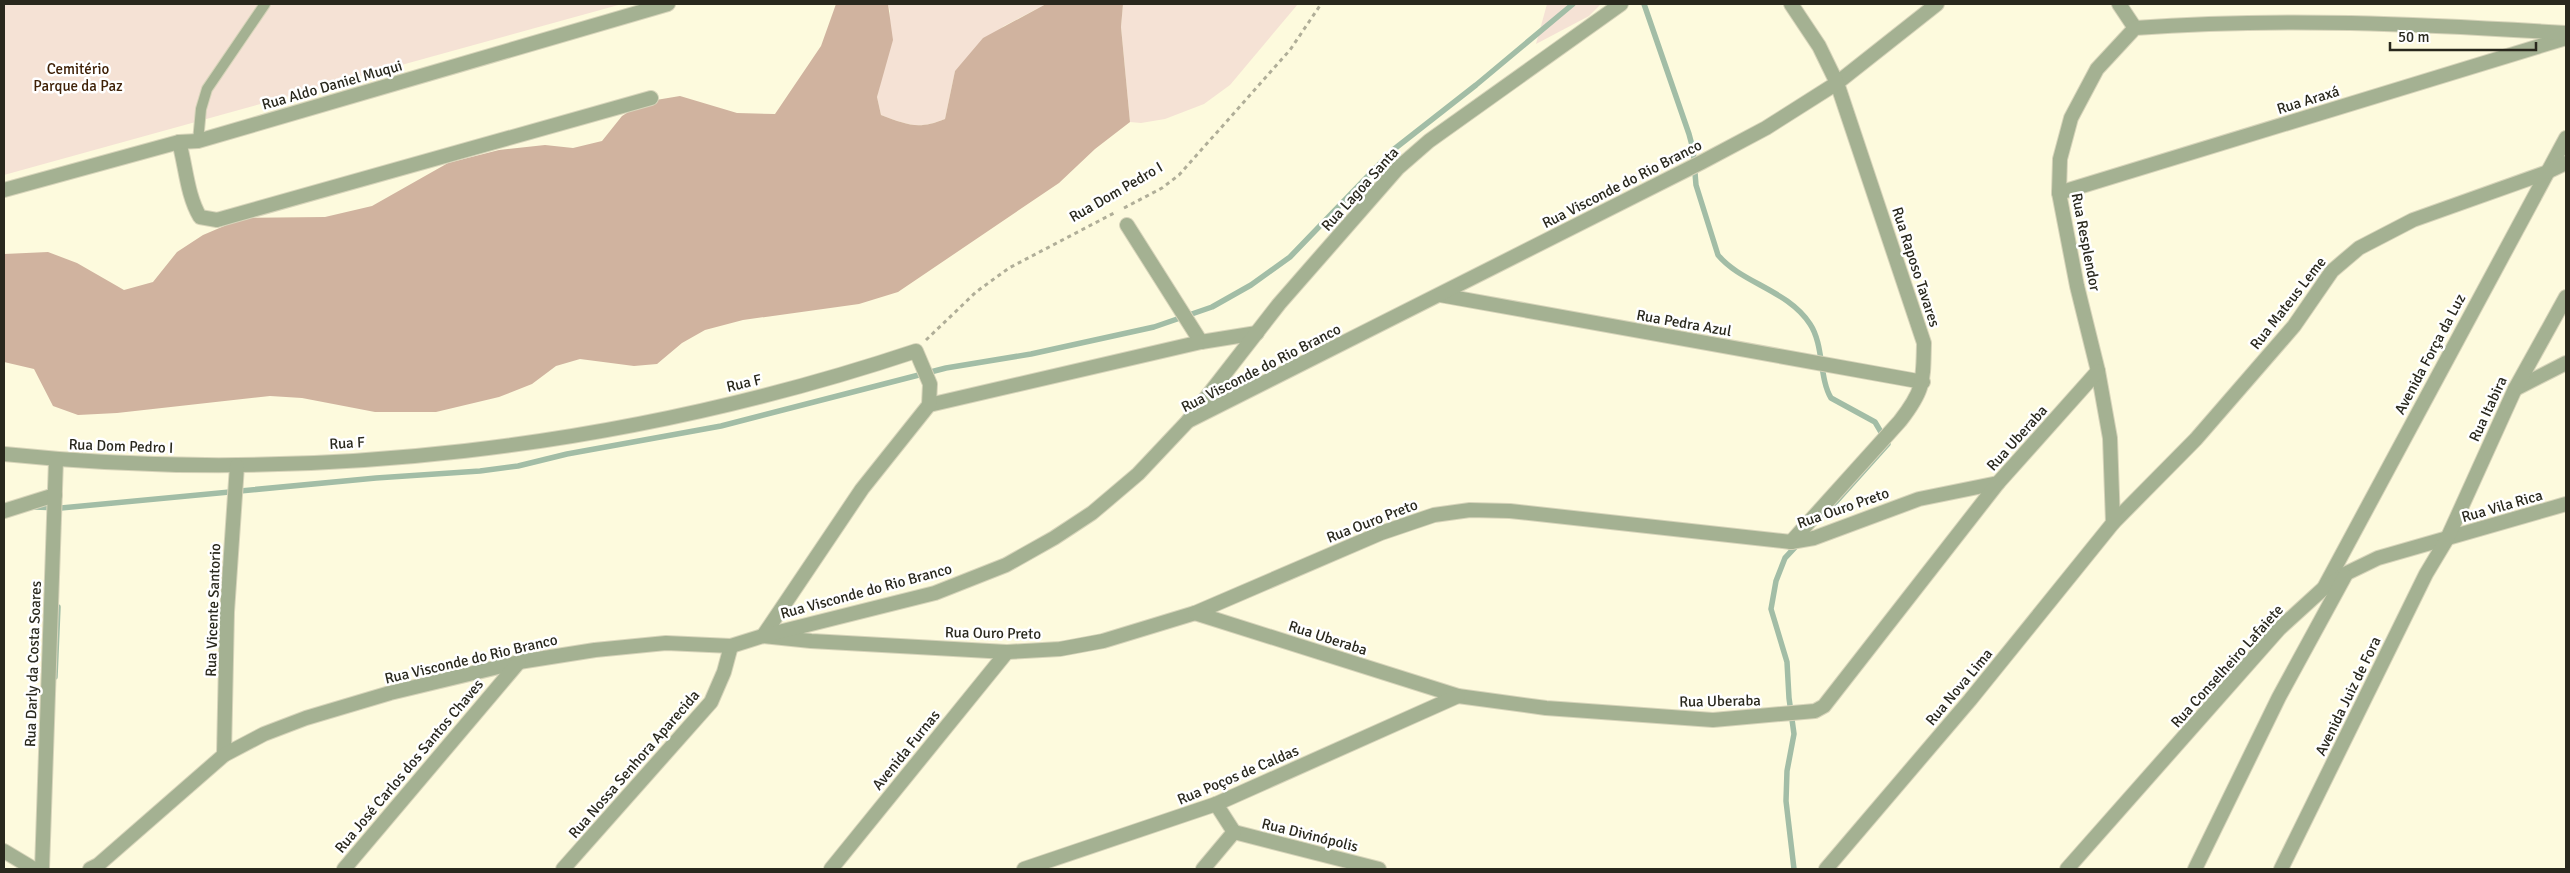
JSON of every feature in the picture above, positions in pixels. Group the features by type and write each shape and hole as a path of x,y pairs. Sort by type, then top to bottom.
{"street":[{"name":"Rua Aldo Daniel Muqui","path":"4,190 179,142 198,141 668,4"},
{"name":"Rua Raposo Tavares","path":"1791,4 1822,52 1838,83 1924,342 1923,382 1914,402 1791,542"},
{"name":"Rua Visconde do Rio Branco","path":"90,869 98,866 224,755 264,734 306,718 390,693 519,662 594,650 666,643 731,646 763,636 935,593 1006,565 1054,538 1092,513 1138,474 1188,421 1440,295 1766,128 1838,83 1937,4"},
{"path":"2119,4 2135,28 2207,22 2414,24 2566,33"},
{"name":"Rua Lagoa Santa","path":"1188,421 1257,333 1398,168 1429,141 1613,6"},
{"name":"Rua Resplendor","path":"2113,523 2110,438 2098,371 2077,286 2058,194 2060,159 2071,118 2097,69 2135,28"},
{"name":"Rua Araxá","path":"2058,194 2566,38"},
{"path":"179,142 187,171 191,202 200,217 217,220 651,98"},
{"name":"Avenida Força da Luz","path":"2324,588 2545,173 2566,138"},
{"name":"Rua Mateus Leme","path":"2113,523 2196,439 2294,326 2332,270 2359,248 2413,220 2545,173 2566,163"},
{"path":"1127,225 1201,342"},
{"name":"Rua Pedra Azul","path":"1440,295 1923,382"},
{"name":"Rua Itabira","path":"2447,539 2515,389 2566,297"},
{"path":"929,405 1201,342 1257,333"},
{"path":"763,636 862,489 929,405 930,384 916,351"},
{"name":"Rua F","path":"237,466 400,457 559,438 693,412 834,378 916,351"},
{"path":"2515,389 2566,363"},
{"name":"Rua Uberaba","path":"1195,613 1458,696 1546,708 1713,720 1797,715 1815,711 1828,701 1998,483 2098,371"},
{"name":"Rua Dom Pedro I","path":"4,454 56,460 148,465 237,466"},
{"name":"Rua Darly da Costa Soares","path":"42,869 56,460"},
{"name":"Rua Vicente Santorio","path":"224,755 227,612 237,466"},
{"name":"Rua Ouro Preto","path":"763,636 811,641 1007,652 1060,650 1195,613 1381,533 1434,515 1470,510 1510,511 1791,542 1814,538 1919,499 1998,483"},
{"path":"4,511 55,495"},
{"name":"Rua Vila Rica","path":"2447,539 2566,504"},
{"name":"Rua Nova Lima","path":"1826,869 1970,700 2113,523"},
{"name":"Rua Conselheiro Lafaiete","path":"2067,869 2279,630 2324,588 2346,573 2378,558 2447,539"},
{"name":"Avenida Juiz de Fora","path":"2281,869 2426,574 2447,539"},
{"path":"2195,869 2279,697 2346,573"},
{"name":"Rua Nossa Senhora Aparecida","path":"563,869 711,702 724,672 731,646"},
{"name":"Avenida Furnas","path":"830,869 1007,652"},
{"name":"Rua José Carlos dos Santos Chaves","path":"344,869 519,662"},
{"name":"Rua Poços de Caldas","path":"1024,869 1216,804 1458,696"},
{"path":"1203,869 1234,832 1216,804"},
{"name":"Rua Divinópolis","path":"1234,832 1379,869"},
{"path":"4,851 34,869"}],"lane":[{"path":"198,141 201,109 207,89 264,4"}],"path":[{"name":"Rua Dom Pedro I","path":"916,351 976,292 1009,268 1138,202 1162,188 1178,175 1290,50 1321,4"}],"green space":[{"name":"Cemitério Parque da Paz","path":"4,4 622,4 4,175"},
{"path":"888,4 1046,4 1004,26 955,71 945,119 927,124 913,125 881,115 877,97 883,72 890,11"},
{"path":"1123,4 1298,4 1230,85 1204,104 1165,119 1141,123 1130,122 1121,27"},
{"path":"1547,4 1601,4 1589,16 1536,44"}],"shaded area":[{"path":"836,4 888,4 893,40 877,97 881,115 906,124 920,125 945,119 955,71 983,38 1046,4 1123,4 1121,27 1130,122 1095,149 1059,183 898,292 859,304 743,320 705,330 682,343 657,364 634,366 580,359 556,366 532,384 499,397 436,412 375,412 302,398 270,396 117,413 78,415 53,406 34,369 4,362 4,254 48,252 77,263 124,290 153,282 177,252 203,235 243,218 325,217 372,206 448,163 499,150 545,145 573,148 602,141 622,116 644,102 680,96 737,113 775,114 821,46"}],"waterway":[{"path":"34,507 61,508 376,478 480,471 518,466 567,454 721,426 946,368 1031,354 1154,327 1212,307 1251,285 1290,257 1393,150 1476,85 1573,4"},
{"path":"1644,4 1689,134 1693,149 1696,185 1718,255 1739,273 1790,303 1801,312 1810,324 1818,342 1827,390 1831,398 1875,422 1888,444 1825,514"},
{"path":"1794,869 1786,801 1787,771 1794,734 1787,662 1771,609 1776,581 1785,558 1799,543"},
{"path":"55,677 58,607"}]}
